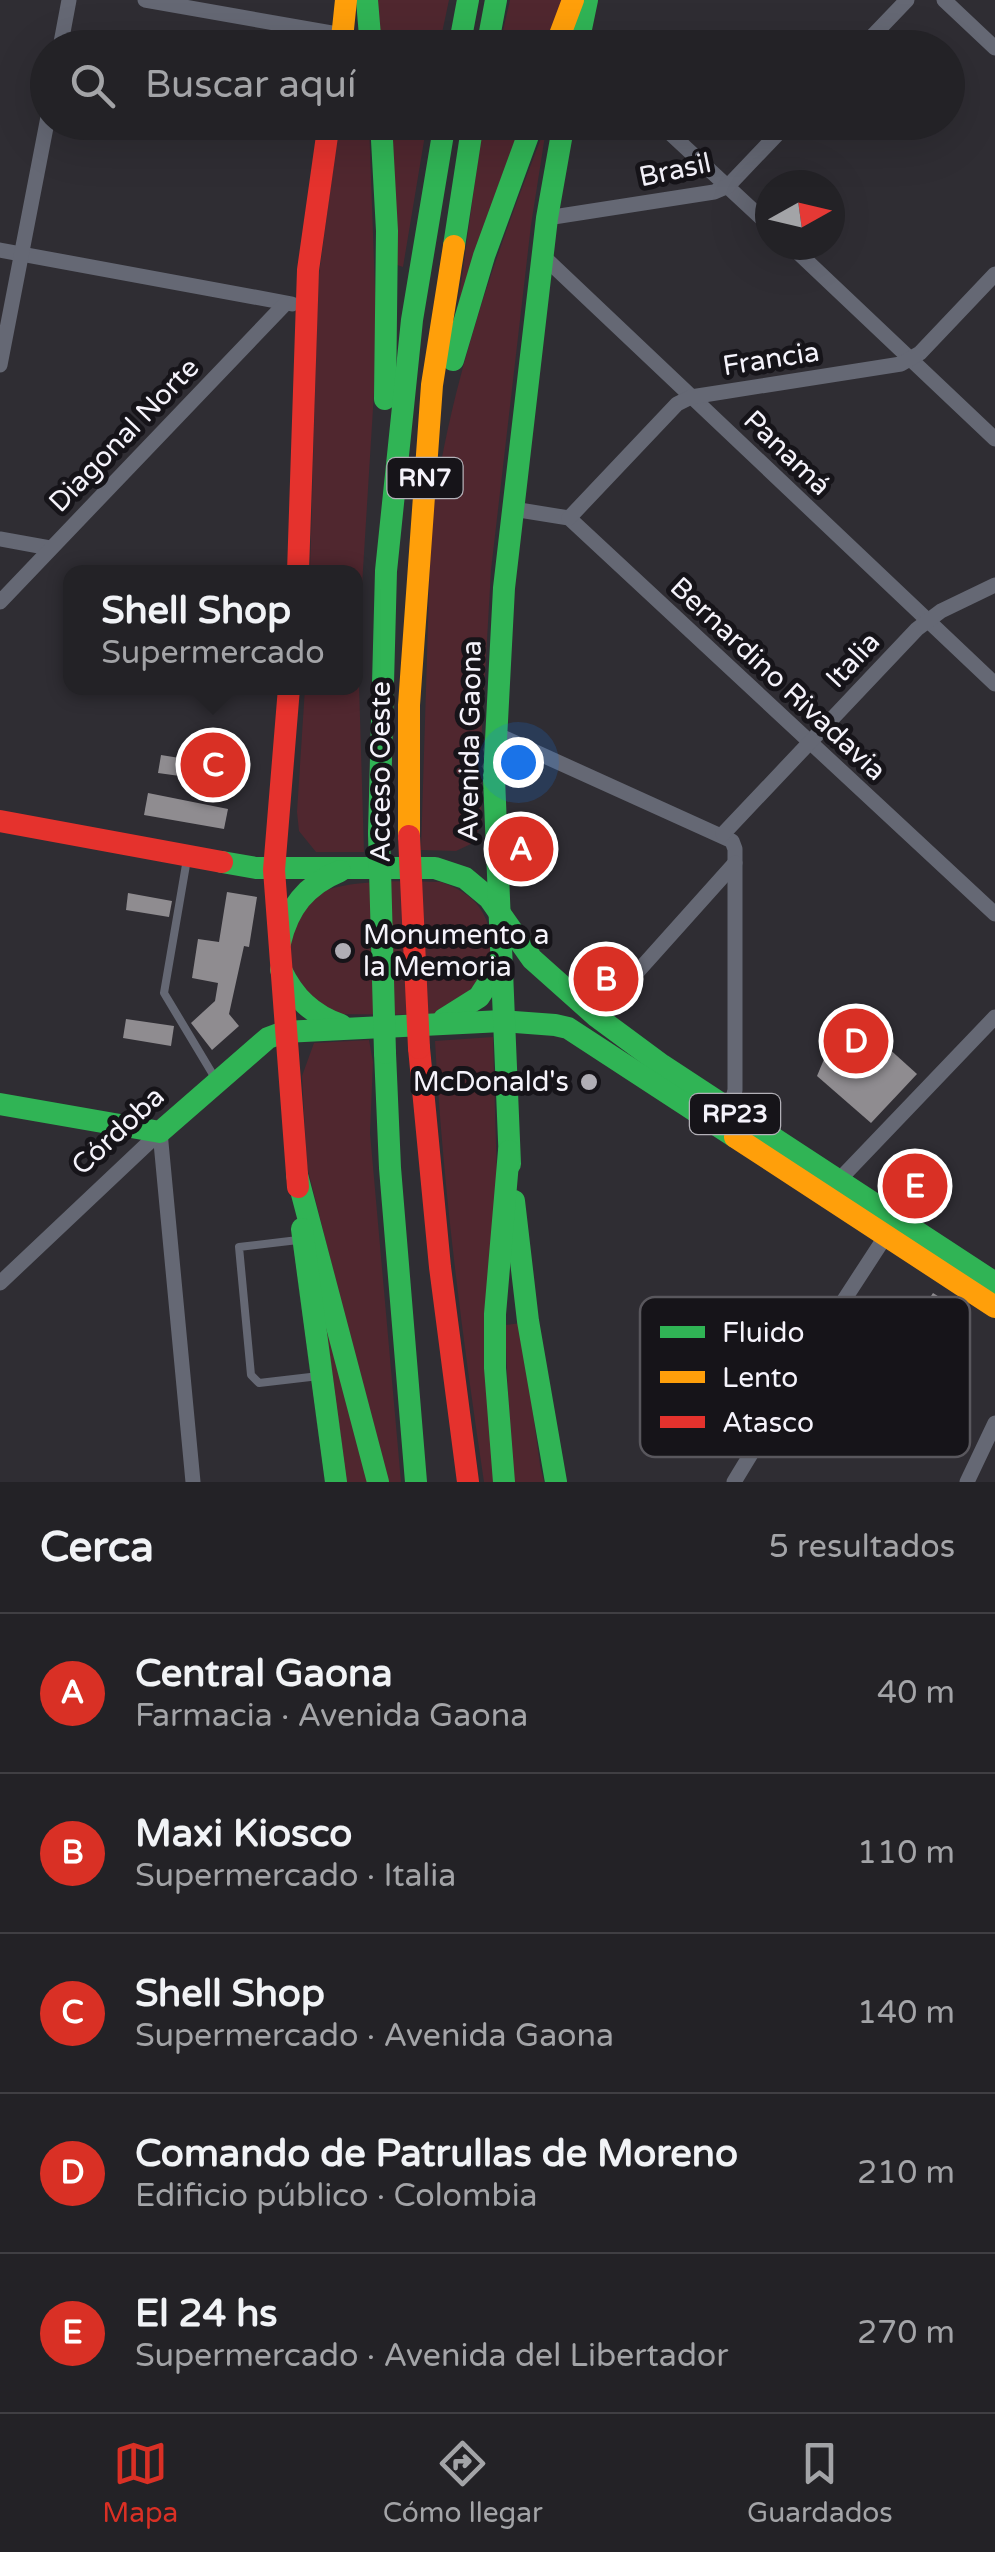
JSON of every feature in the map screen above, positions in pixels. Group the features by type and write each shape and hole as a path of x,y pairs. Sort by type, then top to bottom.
{"main road":[{"path":"343,30 346,0"},
{"path":"366,0 369,30"},
{"path":"462,30 468,0"},
{"path":"490,30 496,0"},
{"path":"562,30 573,0"},
{"path":"581,30 587,0"},
{"path":"298,565 296,303 326,140"},
{"path":"382,140 387,232 382,445 386,571"},
{"name":"Acceso Oeste","path":"416,1482 384,1053 379,833 386,571 412,320 442,140"},
{"name":"Acceso Oeste","path":"468,1482 440,1267 419,1048 409,836 410,705 432,385 470,140"},
{"path":"422,515 459,332 527,140"},
{"name":"Avenida Gaona","path":"556,1482 528,1321 509,1152 494,778 504,588 547,218 561,140"},
{"path":"288,695 274,870 303,1240 336,1482"},
{"name":"RP23","path":"0,821 274,870 435,868 466,878 490,898 532,960 598,1017 730,1110 995,1283"},
{"path":"280,943 297,900 313,884 344,869"},
{"path":"435,1022 476,1002 501,963"},
{"path":"281,970 306,1007 325,1020 346,1026"},
{"name":"RP23","path":"284,1032 504,1020 568,1028 995,1308"},
{"name":"Córdoba","path":"160,1132 268,1038 284,1032"},
{"path":"0,1104 160,1132"},
{"path":"504,1482 495,1314 509,1152"},
{"path":"297,1176 378,1482"}],"street":[{"path":"63,30 69,0"},
{"path":"145,0 226,7 304,30"},
{"path":"878,30 907,0"},
{"path":"944,0 995,48"},
{"path":"0,365 44,140"},
{"path":"678,140 755,212"},
{"name":"Brasil","path":"547,218 714,192 728,186 772,140"},
{"path":"0,250 296,303"},
{"name":"Panamá","path":"544,257 995,684"},
{"path":"806,260 995,439"},
{"path":"911,359 995,274"},
{"name":"Diagonal Norte","path":"0,602 296,303"},
{"name":"Francia","path":"569,518 677,404 691,396 900,364 911,359"},
{"path":"513,509 569,518"},
{"name":"Bernardino Rivadavia","path":"569,518 995,914"},
{"path":"0,538 50,548"},
{"name":"Italia","path":"723,834 927,621 995,585"},
{"path":"498,735 732,840 736,849 735,1090 730,1110"},
{"path":"598,1017 735,863"},
{"path":"839,1180 995,1017"},
{"path":"160,1132 194,1482"},
{"name":"Córdoba","path":"0,1284 160,1132"},
{"path":"847,1297 886,1237"},
{"path":"967,1482 995,1423"},
{"path":"734,1482 749,1457"}],"lane":[{"path":"188,855 164,993 218,1082"},
{"path":"303,1240 239,1247 251,1375 259,1383 322,1376"}],"shaded area":[{"path":"372,0 449,0 443,30 376,30"},
{"path":"510,0 562,0 553,30 503,30"},
{"path":"337,140 370,140 377,344 363,569 363,565 310,565 318,282"},
{"path":"389,140 424,140 403,267 397,265"},
{"path":"481,140 518,140 457,313"},
{"path":"540,140 544,140 491,570 480,763 482,823 473,843 456,851 421,850 431,527 462,371 509,222"},
{"path":"305,695 359,695 364,852 316,852 299,831"},
{"path":"386,881 441,882 477,904 488,924 494,966 444,1015 324,1014 286,962 299,909 309,898 343,886"},
{"path":"493,1037 497,1482 484,1482 454,1262 435,1041"},
{"path":"369,1040 373,1062 370,1133 401,1482 386,1482 307,1166 302,1076 314,1043"},
{"path":"320,1289 370,1482 345,1482"},
{"path":"521,1323 544,1482 512,1482 505,1325"}],"building":[{"path":"195,746 237,753 232,783 224,782 224,786 158,773 161,755 192,760"},
{"path":"148,793 228,809 224,829 144,815"},
{"path":"227,892 257,897 249,947 244,946 229,1014 239,1026 212,1050 191,1023 215,1001 218,983 192,978 198,939 219,942"},
{"path":"128,893 172,901 169,917 126,910"},
{"path":"845,1009 917,1074 871,1123 817,1076"},
{"path":"126,1019 174,1026 171,1046 123,1038"}],"traffic: fast":[{"path":"367,0 370,30"},
{"path":"462,30 468,0"},
{"path":"490,30 496,0"},
{"path":"581,30 587,0"},
{"path":"382,140 387,231 385,399"},
{"path":"379,833 386,571 412,320 442,140"},
{"path":"454,246 470,140"},
{"path":"453,360 484,256 526,140"},
{"path":"510,1164 494,778 504,588 547,218 561,140"},
{"path":"379,833 385,1053"},
{"path":"222,862 256,868 435,868 465,878 489,898 532,959 597,1017 662,1065 995,1283"},
{"path":"280,943 300,899 317,883 340,871"},
{"path":"444,1019 479,997 501,963"},
{"path":"281,970 305,1004 341,1025"},
{"path":"0,1104 160,1132 268,1038 284,1032 502,1021 568,1028 735,1137"},
{"path":"385,1053 390,1168 416,1482"},
{"path":"504,1482 495,1314 509,1151"},
{"path":"297,1175 378,1482"},
{"path":"514,1201 528,1321 556,1482"},
{"path":"302,1229 336,1482"}],"traffic: slow":[{"path":"343,30 346,0"},
{"path":"562,30 573,0"},
{"path":"409,836 409,705 432,385 454,246"},
{"path":"735,1137 995,1307"}],"traffic: jam":[{"path":"298,565 308,270 326,140"},
{"path":"288,695 274,870 298,1187"},
{"path":"0,821 222,862"},
{"path":"409,836 419,1048"},
{"path":"419,1048 440,1267 468,1482"}],"place":[{"name":"Shell Shop","path":"213,765"},
{"name":"Central Gaona","path":"521,849"},
{"name":"Monumento a la Memoria","path":"343,951"},
{"name":"Maxi Kiosco","path":"606,979"},
{"name":"Comando de Patrullas de Moreno","path":"856,1041"},
{"name":"McDonald's","path":"589,1082"},
{"name":"El 24 hs","path":"915,1186"}]}
